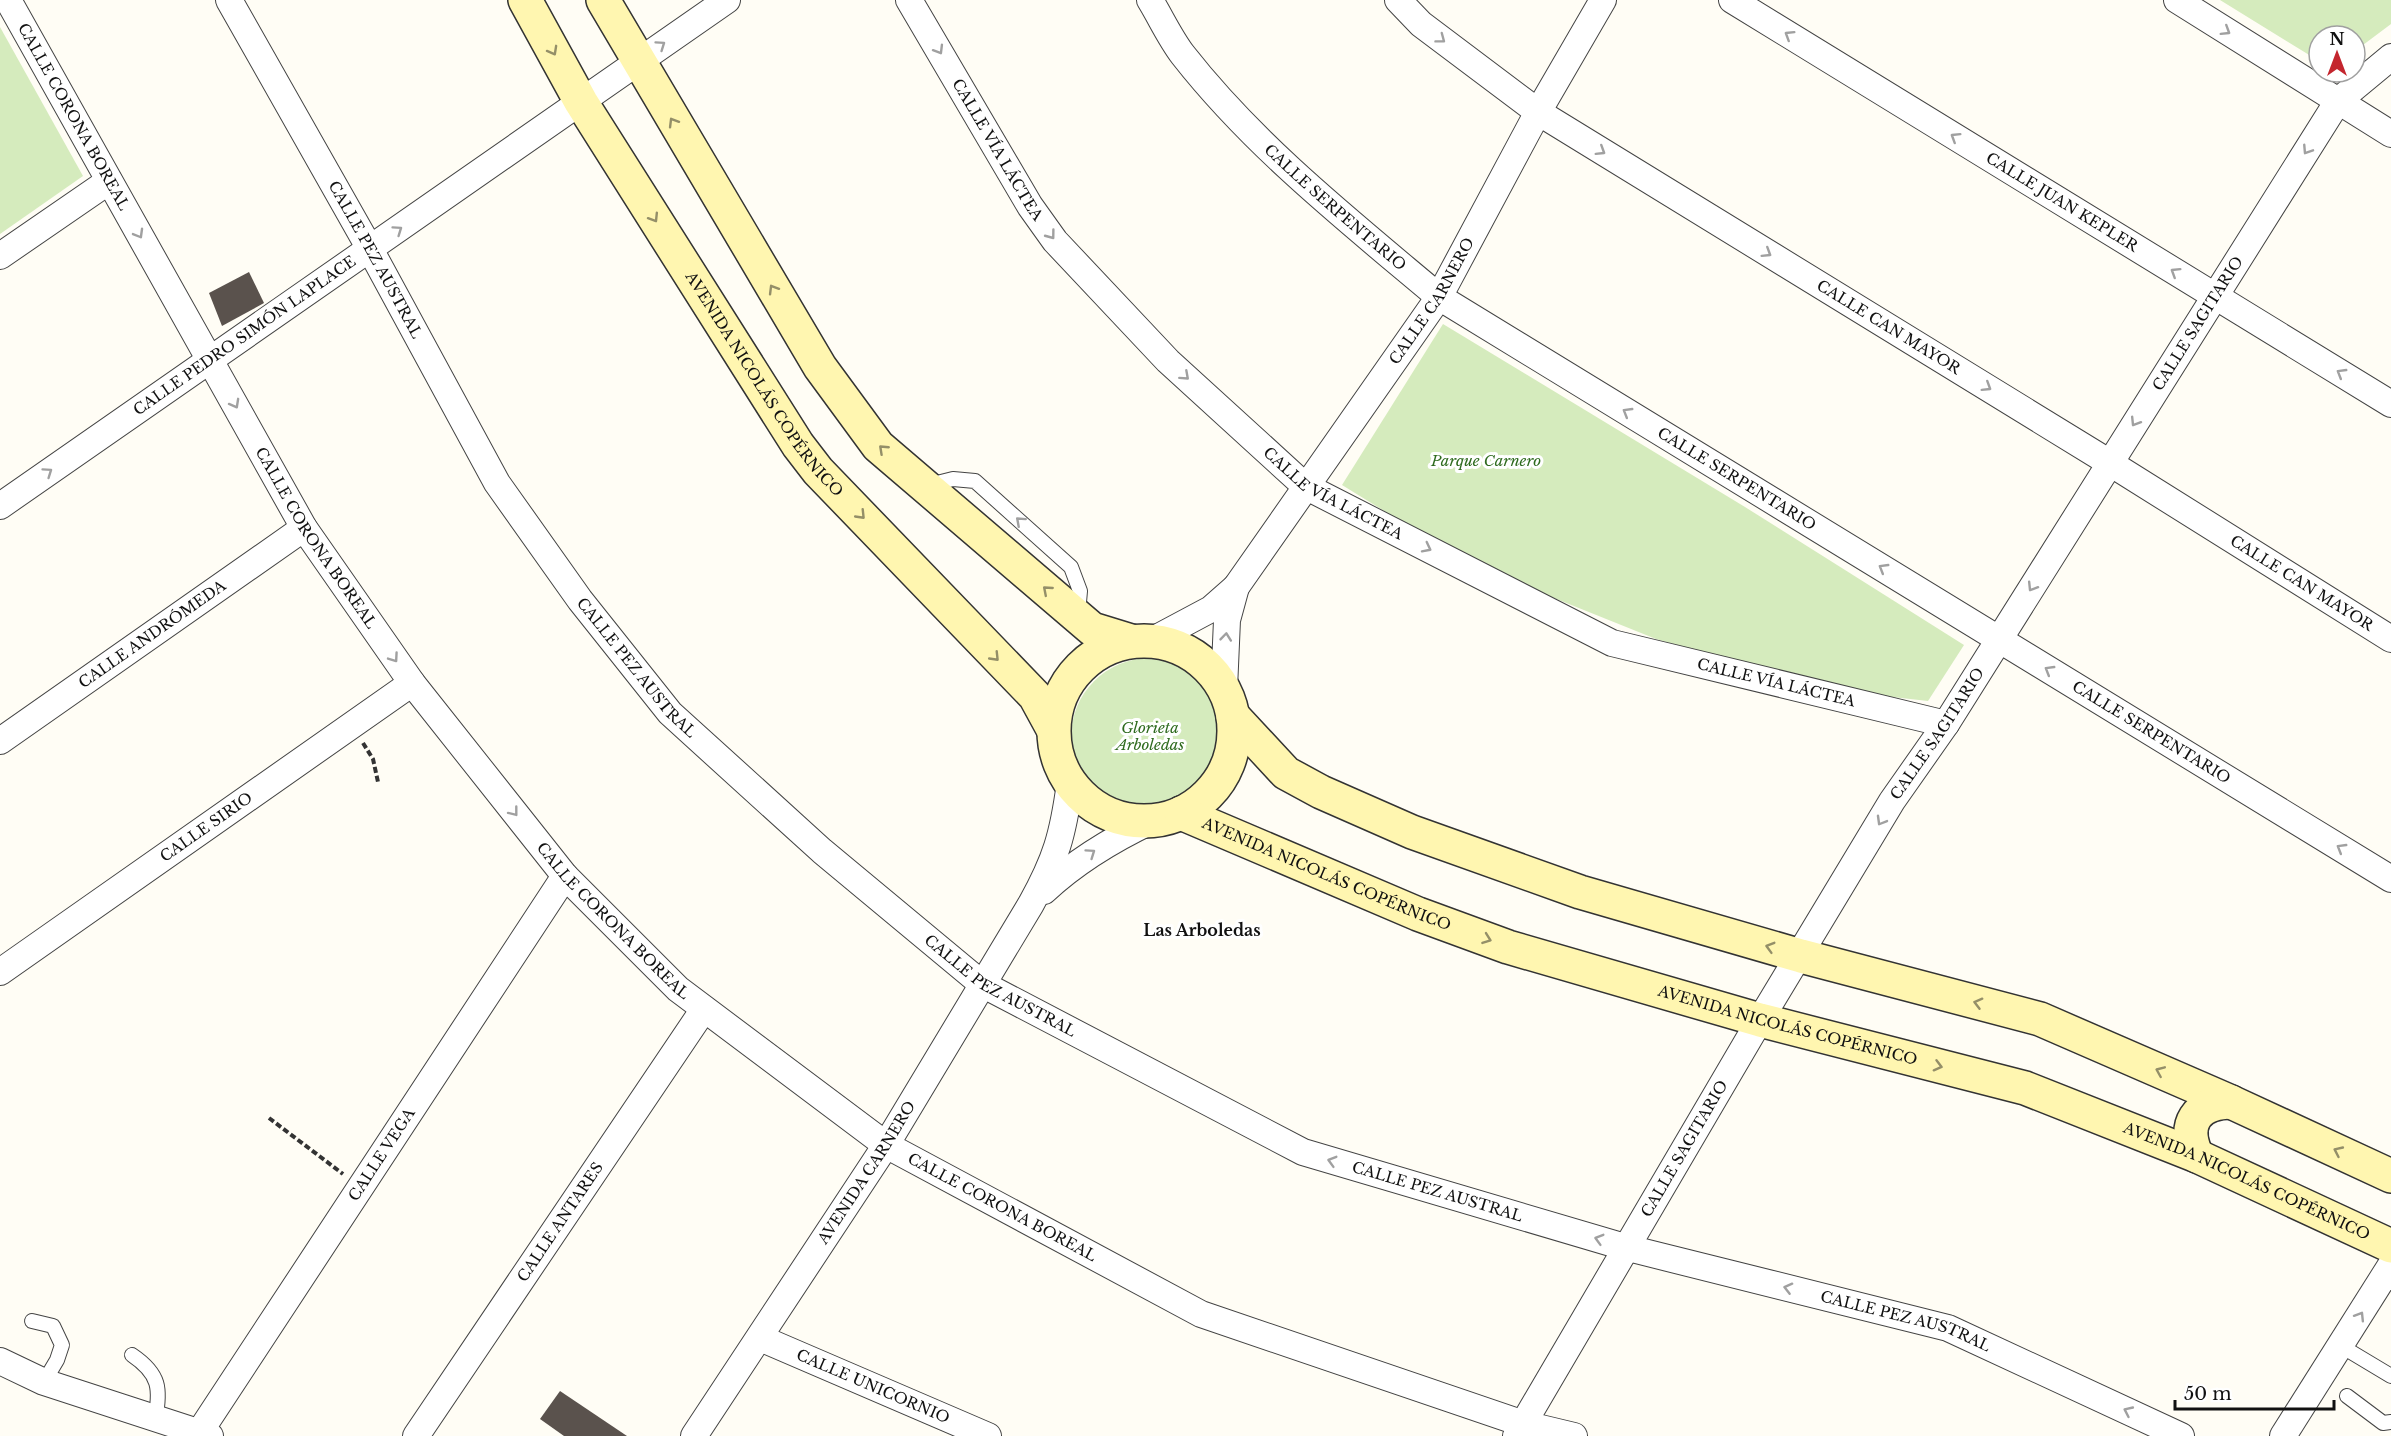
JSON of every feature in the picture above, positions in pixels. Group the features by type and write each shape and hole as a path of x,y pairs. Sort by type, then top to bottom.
{"main road":[{"name":"AVENIDA NICOLÁS COPÉRNICO","path":"525,0 581,102 798,446 818,471 1035,696 1053,729"},
{"path":"603,0 637,62 820,367 878,446 1092,629 1186,651 1208,667 1229,702 1286,773 1321,792 1412,832 1580,892 1801,956 2040,1019 2231,1102 2391,1176"},
{"path":"1141,641 1101,651 1076,671 1059,698 1053,729 1057,757 1070,783 1092,805 1120,818 1166,817 1206,797 1224,774 1233,746 1229,702"},
{"name":"AVENIDA NICOLÁS COPÉRNICO","path":"1166,817 1508,947 1760,1020 2025,1088 2197,1156 2391,1246"},
{"path":"2197,1156 2190,1142 2191,1125 2200,1111 2214,1102 2231,1102"}],"street":[{"name":"CALLE CORONA BOREAL","path":"8,0 304,528 411,683 565,876 678,989 886,1145 1201,1314 1520,1430 1574,1436"},
{"name":"CALLE PEZ AUSTRAL","path":"229,0 370,249 497,483 580,600 670,713 822,851 982,984 1303,1152 1628,1248 1948,1328 2181,1436"},
{"name":"CALLE PEDRO SIMÓN LAPLACE","path":"0,506 726,0"},
{"name":"CALLE VÍA LÁCTEA","path":"909,0 1030,206 1055,241 1168,361 1305,486 1612,643 1946,724"},
{"name":"CALLE SERPENTARIO","path":"1150,0 1182,53 1263,141 1302,181 1439,297 2391,879"},
{"name":"CALLE CAN MAYOR","path":"1398,0 1421,24 1538,112 2110,463 2391,639"},
{"name":"CALLE CARNERO","path":"1141,641 1211,609 1236,587 1439,297 1538,112 1603,0"},
{"name":"CALLE JUAN KEPLER","path":"1732,0 2391,404"},
{"path":"2177,0 2391,134"},
{"name":"CALLE SAGITARIO","path":"1520,1430 1760,1020 1801,956 1892,801 1946,724 2000,640 2338,101 2391,57"},
{"path":"0,256 109,181"},
{"name":"CALLE ANDRÓMEDA","path":"0,741 304,528"},
{"name":"CALLE CARNERO","path":"1229,702 1227,620 1236,587"},
{"name":"CALLE SIRIO","path":"0,972 411,683"},
{"name":"AVENIDA CARNERO","path":"694,1436 886,1145 1031,904 1052,867 1064,827 1070,783"},
{"name":"AVENIDA CARNERO","path":"1031,904 1066,870 1107,842 1166,817"},
{"name":"CALLE VEGA","path":"205,1434 359,1188 565,876"},
{"name":"CALLE ANTARES","path":"416,1436 704,1010"},
{"path":"2283,1436 2391,1266"},
{"name":"CALLE UNICORNIO","path":"760,1338 988,1436"},
{"path":"0,1361 44,1382 205,1434"}],"lane":[{"path":"32,1321 53,1326 62,1345 44,1382"},
{"path":"2341,1346 2391,1376"},
{"path":"132,1355 142,1362 158,1381 160,1392 156,1420"},
{"path":"2347,1396 2383,1423 2391,1422"}],"path":[{"path":"346,729 364,743 373,759 378,782"},
{"path":"269,1118 359,1188"}],"green space":[{"path":"2220,0 2391,0 2391,24 2367,42 2367,24 2307,24 2307,54"},
{"path":"0,27 83,176 0,234"},
{"name":"Parque Carnero","path":"1443,324 1745,507 1964,645 1928,701 1839,691 1656,639 1539,592 1446,549 1342,485"},
{"name":"Glorieta Arboledas","path":"1150,658 1180,664 1194,671 1206,681 1216,693 1223,707 1229,737 1223,767 1216,781 1206,793 1194,803 1180,810 1150,816 1120,810 1106,803 1094,793 1084,781 1077,767 1071,737 1077,707 1084,693 1094,681 1106,671 1120,664"}],"building":[{"path":"249,272 264,303 222,326 209,293"},
{"path":"560,1391 627,1436 564,1436 540,1419"}],"district":[{"name":"Las Arboledas","path":"1202,930"}]}
